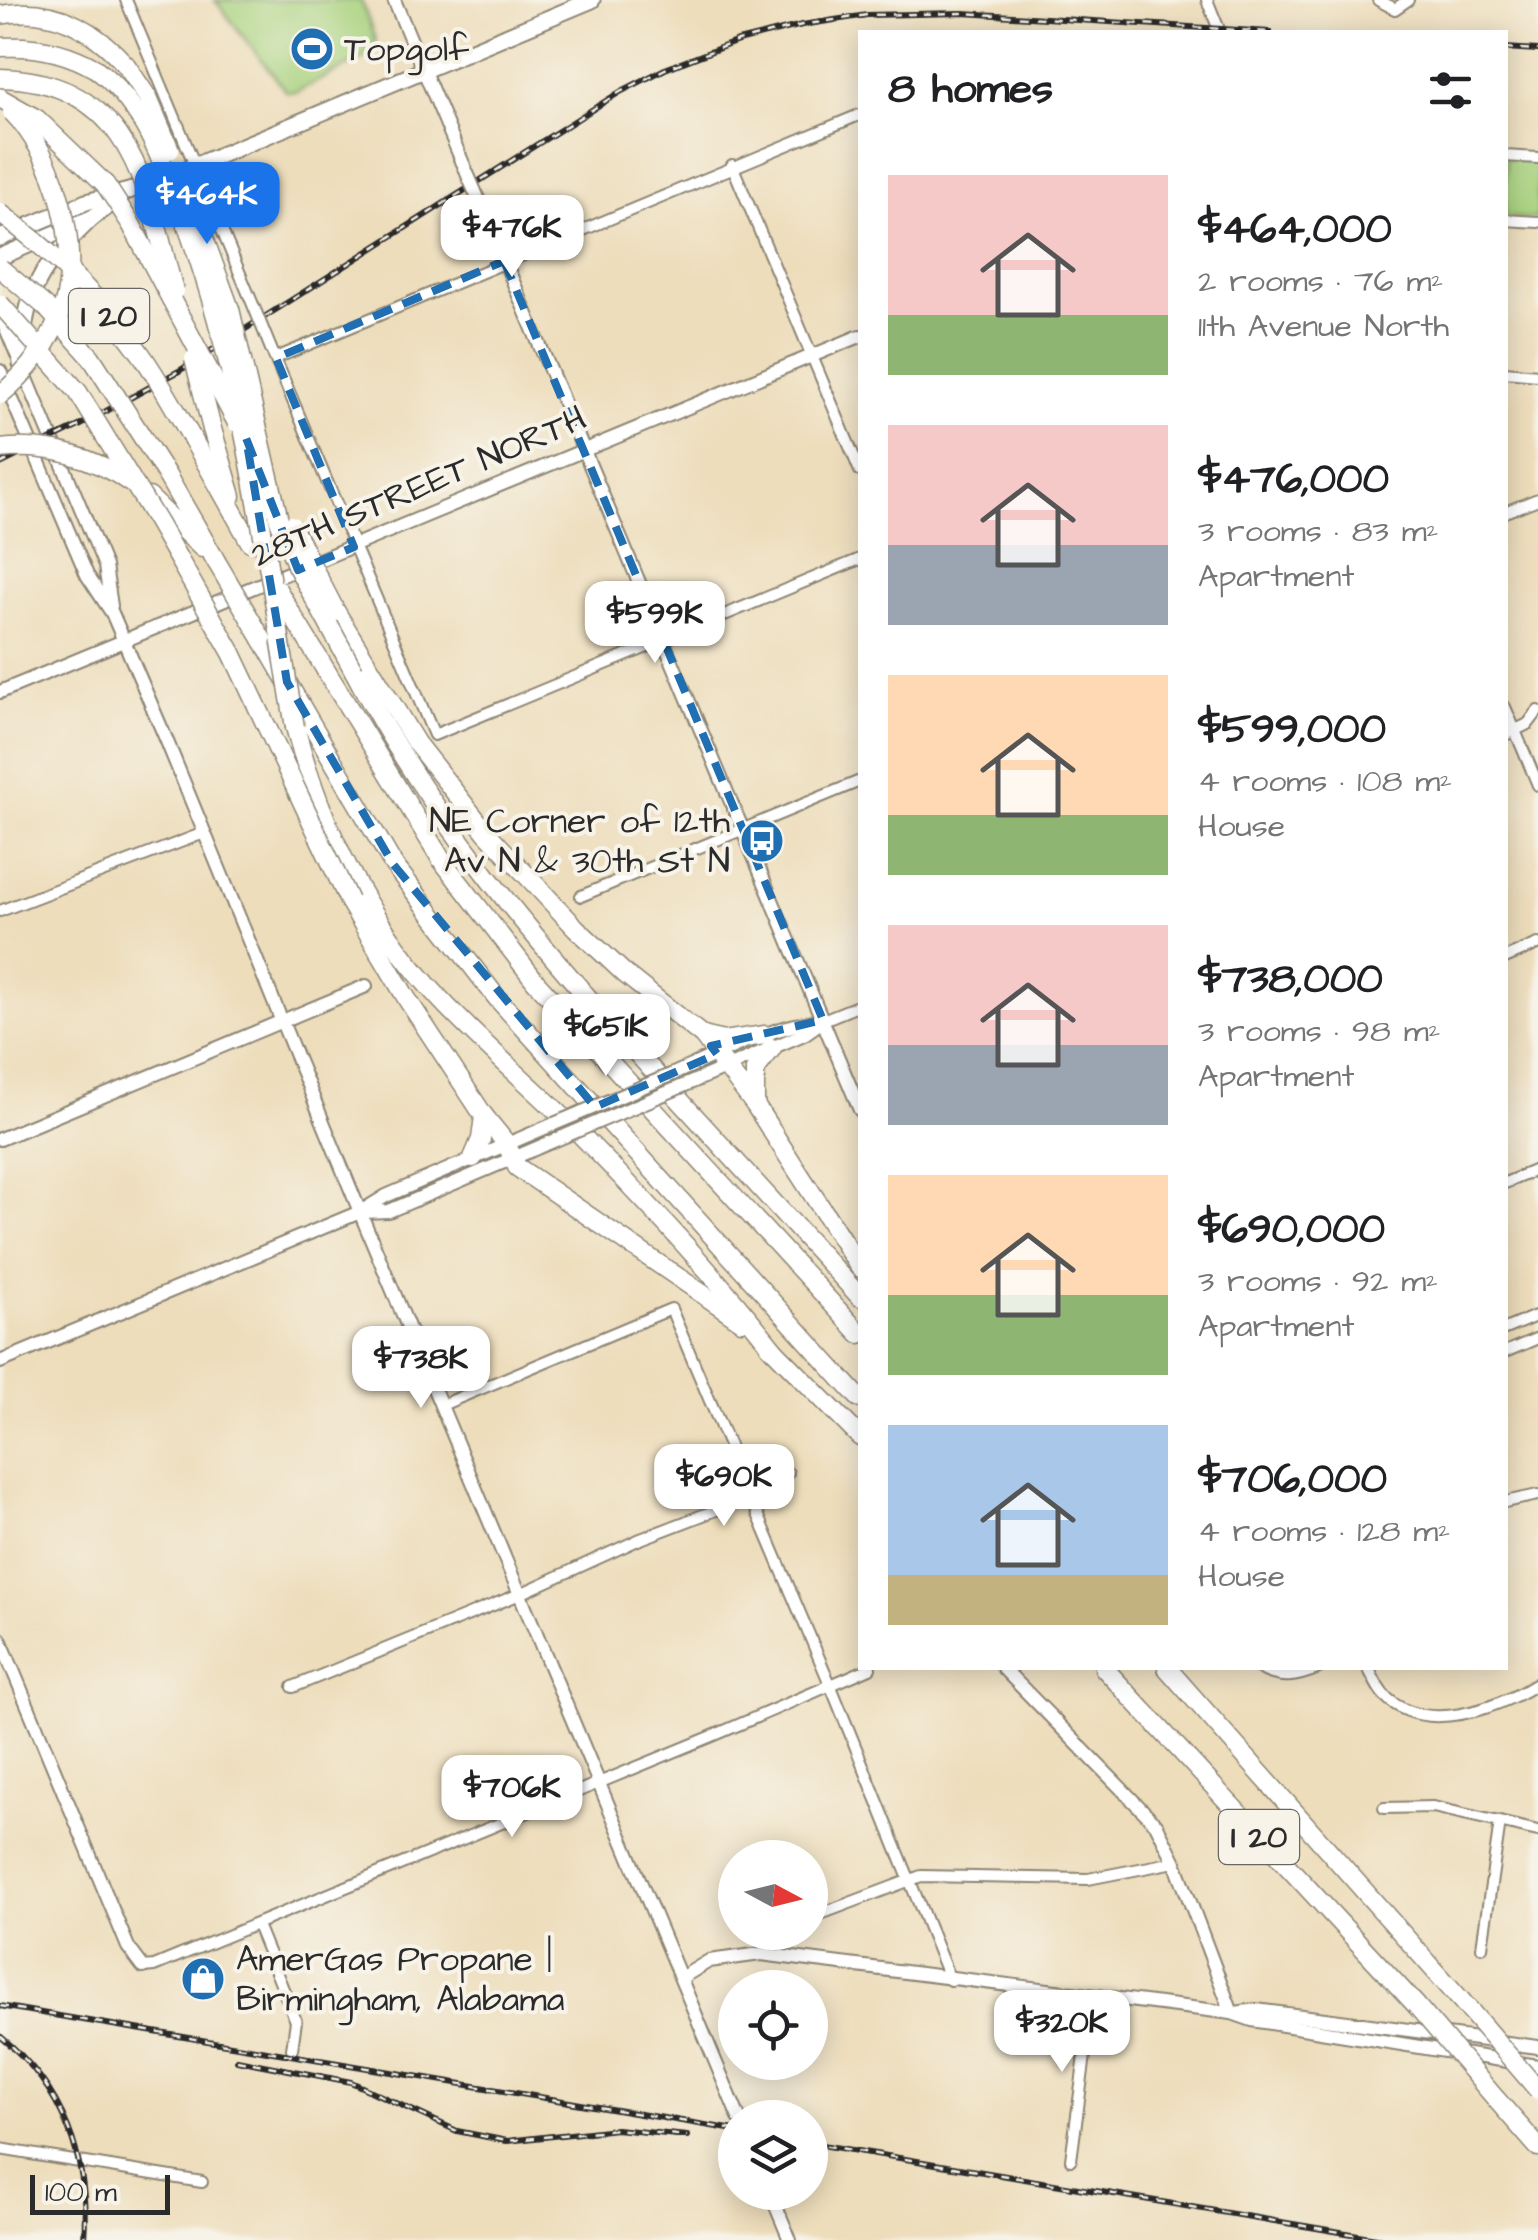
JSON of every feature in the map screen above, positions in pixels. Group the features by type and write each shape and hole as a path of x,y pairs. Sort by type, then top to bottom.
{"highway":[{"path":"0,14 34,12 71,20 109,45 154,108 230,308 278,520 289,550 375,711 426,793 539,944 858,1295"},
{"path":"0,48 39,48 74,55 96,69 128,100 147,127 210,286 256,492 295,727 307,771 350,873 393,943 439,998 588,1142 708,1268 775,1351"},
{"path":"0,78 40,82 76,96 111,124 136,158 230,483 236,516"},
{"path":"0,99 31,133 51,172 64,222 69,266 63,306 55,326 28,367 0,395"},
{"path":"0,99 36,119 106,184 131,224 308,561 395,711 486,832 576,928 703,1036 755,1105 858,1265"},
{"name":"I 20","path":"0,213 28,234 96,300 140,353 297,623 441,859 536,982 858,1332"},
{"name":"I 20","path":"0,268 45,306 91,357 166,474 393,864 497,998 858,1397"},
{"path":"0,304 78,392 158,522 232,653 349,901 394,980 517,1167 732,1312 858,1435"},
{"path":"0,449 54,451 118,474 148,496 216,561"},
{"path":"703,1036 722,1041 768,1041 754,1070 755,1105"},
{"path":"473,1158 482,1138 484,1116"},
{"path":"1097,1670 1165,1736"},
{"name":"I 20","path":"1106,1670 1416,2005 1538,2148"},
{"name":"I 20","path":"1170,1670 1538,2090"},
{"path":"1179,1670 1208,1712"}],"main road":[{"path":"1,237 86,202 128,192 194,166 592,0"},
{"path":"21,364 23,323 32,290 54,256 92,218 128,192"},
{"path":"0,258 92,218"}],"street":[{"path":"126,0 434,734 858,560"},
{"path":"394,0 858,1105"},
{"path":"1206,0 1219,30"},
{"path":"1378,0 1395,8 1408,0"},
{"path":"274,353 858,115"},
{"path":"1508,156 1538,158"},
{"path":"732,165 858,466"},
{"path":"1508,220 1538,222"},
{"path":"0,314 105,566 112,613"},
{"name":"28TH STREET NORTH","path":"0,692 858,337"},
{"path":"0,371 87,575 112,613 732,2100"},
{"path":"1508,372 1538,376"},
{"path":"1508,511 1538,499"},
{"path":"1538,711 1528,724 1510,733 1538,785"},
{"path":"581,896 858,781"},
{"path":"0,912 204,833"},
{"path":"1508,957 1538,944"},
{"path":"0,1139 366,986"},
{"path":"360,1212 389,1210 509,1152 554,1124 674,1074 722,1061 798,1023 823,1020 858,1005"},
{"path":"0,1362 360,1212 386,1196 473,1158 564,1136 684,1086 722,1061"},
{"path":"1508,1182 1538,1169"},
{"path":"442,1405 671,1309 950,1980"},
{"path":"1508,1328 1538,1315"},
{"path":"1508,1351 1538,1338"},
{"path":"293,1687 520,1594 638,1540 750,1497 788,1473"},
{"path":"1508,1501 1538,1495"},
{"path":"0,1639 128,1948 143,1967 257,1925 865,1670"},
{"path":"1004,1670 1156,1824 1175,1862 1232,2013"},
{"path":"1264,1670 1279,1678 1314,1670"},
{"path":"1369,1670 1383,1694 1406,1710 1436,1717 1476,1710 1538,1683"},
{"path":"1384,1808 1433,1808 1538,1831"},
{"path":"1482,1946 1500,1822"},
{"path":"828,1911 921,1876 1088,1880 1175,1862"},
{"path":"257,1925 296,2021 292,2049"},
{"path":"681,1978 709,1961 761,1954 1232,2013 1252,2020 1538,2066"},
{"path":"1071,2160 1093,1996"},
{"path":"1232,2013 1256,2010 1538,2047"},
{"path":"1522,2045 1538,2036"},
{"path":"0,2149 202,2182"},
{"path":"778,2210 790,2240"}],"highlighted area":[{"path":"504,261 823,1020 711,1046 717,1054 595,1107 393,864 287,682 246,438 298,570 354,547 276,358"}],"green space":[{"name":"Topgolf","path":"215,0 361,0 376,42 365,57 296,92 286,91"},
{"path":"1508,156 1538,158 1538,219 1508,217"}],"railway":[{"path":"0,464 179,371 620,92 665,69 738,41 802,25 867,15 963,13 1238,30"},
{"path":"1508,48 1538,50"},
{"path":"0,2006 718,2127"},
{"path":"0,2036 41,2078 68,2127 82,2182 84,2240"},
{"path":"237,2060 351,2082 457,2131 507,2141 616,2129 687,2136"},
{"path":"828,2146 1388,2240"}],"place":[{"name":"Topgolf","path":"312,49"},
{"name":"NE Corner of 12th Av N & 30th St N","path":"762,841"},
{"name":"AmerGas Propane | Birmingham, Alabama","path":"203,1979"}]}
